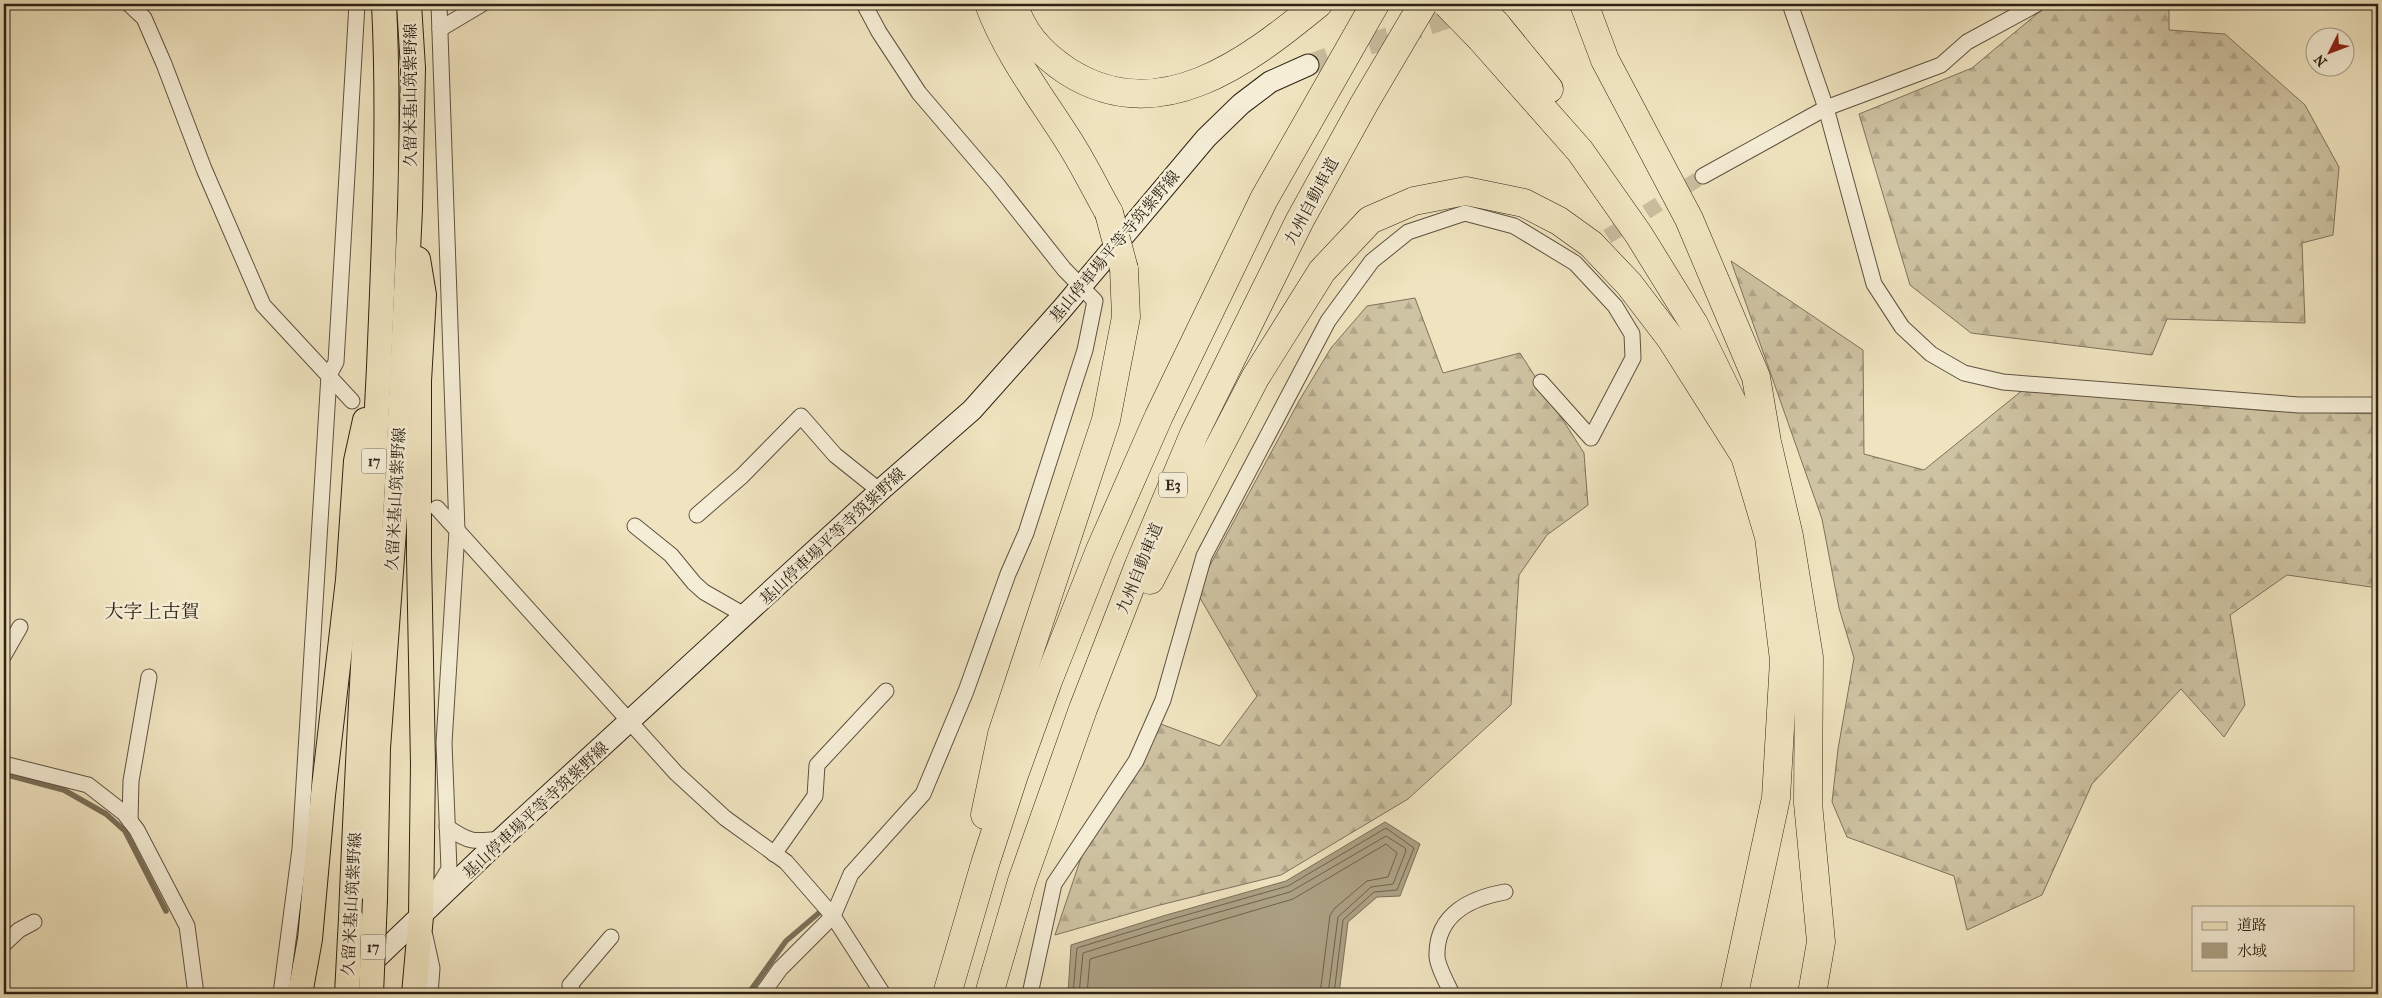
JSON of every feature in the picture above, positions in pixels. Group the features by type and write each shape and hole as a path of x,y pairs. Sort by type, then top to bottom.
{"highway":[{"path":"946,994 1002,734 1106,420 1126,317 1124,269 1109,213 1071,144 1016,62 999,31 989,4"},
{"path":"1014,4 1017,14 1032,40 1052,62 1098,87 1122,92 1148,94 1205,81 1243,61 1318,4"},
{"name":"E3","path":"946,994 984,864 1014,775 1048,681 1100,550 1159,416 1264,199 1375,4"},
{"name":"九州自動車道","path":"989,994 1022,881 1083,709 1139,565 1194,434 1300,220 1364,104 1423,4"},
{"path":"1476,4 1639,235 1694,324 1737,412 1745,456 1769,537 1784,660 1776,798 1734,994"},
{"path":"1584,4 1604,60 1689,219 1756,377 1767,442 1789,536 1809,657 1808,803 1821,942 1812,994"},
{"path":"1447,11 1488,22 1589,137 1654,224 1709,316 1767,442"},
{"path":"1083,709 1255,378 1322,271 1370,220 1414,200 1466,191 1524,203 1559,221 1591,244 1628,284 1671,339 1745,456"}],"main road":[{"name":"久留米基山筑紫野線","path":"347,994 358,739 386,219 387,62 384,4"},
{"name":"久留米基山筑紫野線","path":"371,994 378,748 396,503 410,209 413,68 409,4"},
{"name":"基山停車場平等寺筑紫野線","path":"339,994 502,839 880,491 972,410 1081,286 1206,138 1241,104 1270,82 1308,65"},
{"path":"410,209 424,295 419,381 419,556 423,764 421,916 414,994"},
{"path":"300,994 310,939 323,795 348,580 356,461 379,364"}],"street":[{"path":"129,4 144,18 204,169 262,306 352,401"},
{"path":"281,994 300,849 329,375 336,362 357,4"},
{"path":"430,994 432,968 421,916 449,869 444,742 457,531 439,4"},
{"path":"440,29 482,4"},
{"path":"762,994 780,969 833,916 851,874 923,794 966,691 1008,574 1026,534 1085,350 1096,301 1064,269 996,183 919,93 879,32 864,4"},
{"path":"1790,4 1826,108 1874,284 1902,327 1931,354 1964,373 2003,382 2289,405 2378,405"},
{"path":"1703,176 1826,108 1941,65 1967,42 2037,4"},
{"path":"1030,994 1054,884 1136,761 1163,700 1204,556 1328,321 1372,261 1408,232 1465,214 1514,226 1579,258 1615,306 1632,334 1633,358 1592,438 1541,382"},
{"path":"697,515 742,476 801,416 835,455 880,491"},
{"path":"437,508 676,773 724,818 786,862 833,916 878,992"},
{"path":"635,526 671,555 704,592 746,616"},
{"path":"4,655 20,627"},
{"path":"130,821 131,781 149,677"},
{"path":"774,854 815,796 817,765 886,690"},
{"path":"4,764 88,786 124,813 137,830 187,926 196,994"},
{"path":"447,827 466,840 502,839"},
{"path":"1452,994 1436,956 1440,934 1446,922 1464,905 1490,895 1506,892"},
{"path":"4,944 19,930 34,922"},
{"path":"574,994 570,985 611,937"}],"green space":[{"path":"2081,4 2169,4 2169,30 2225,34 2305,105 2339,167 2333,235 2302,243 2305,323 2167,319 2152,355 1971,333 1910,285 1859,114 1972,68 2044,8"},
{"path":"1731,261 1863,350 1864,454 1924,470 2024,389 2269,411 2378,414 2378,588 2287,575 2230,615 2245,705 2224,737 2181,689 2092,784 2042,895 1967,930 1954,876 1847,837 1832,802 1838,749 1854,658 1839,608 1822,519"},
{"path":"1415,298 1443,373 1520,353 1584,453 1588,505 1547,535 1519,575 1511,705 1408,799 1281,875 1156,906 1055,935 1086,843 1158,723 1220,746 1257,696 1196,591 1299,401 1331,348 1367,306"}],"water":[{"path":"1385,822 1420,844 1400,896 1377,897 1348,922 1339,994 1068,994 1071,945 1163,916 1286,881"}],"waterway":[{"path":"4,774 64,790 106,814 125,831 166,911"},
{"path":"748,994 786,941 820,912"}],"tunnel":[{"path":"1308,65 1447,18"},
{"path":"1588,249 1703,176"}],"district":[{"name":"大字上古賀","path":"152,611"}]}
